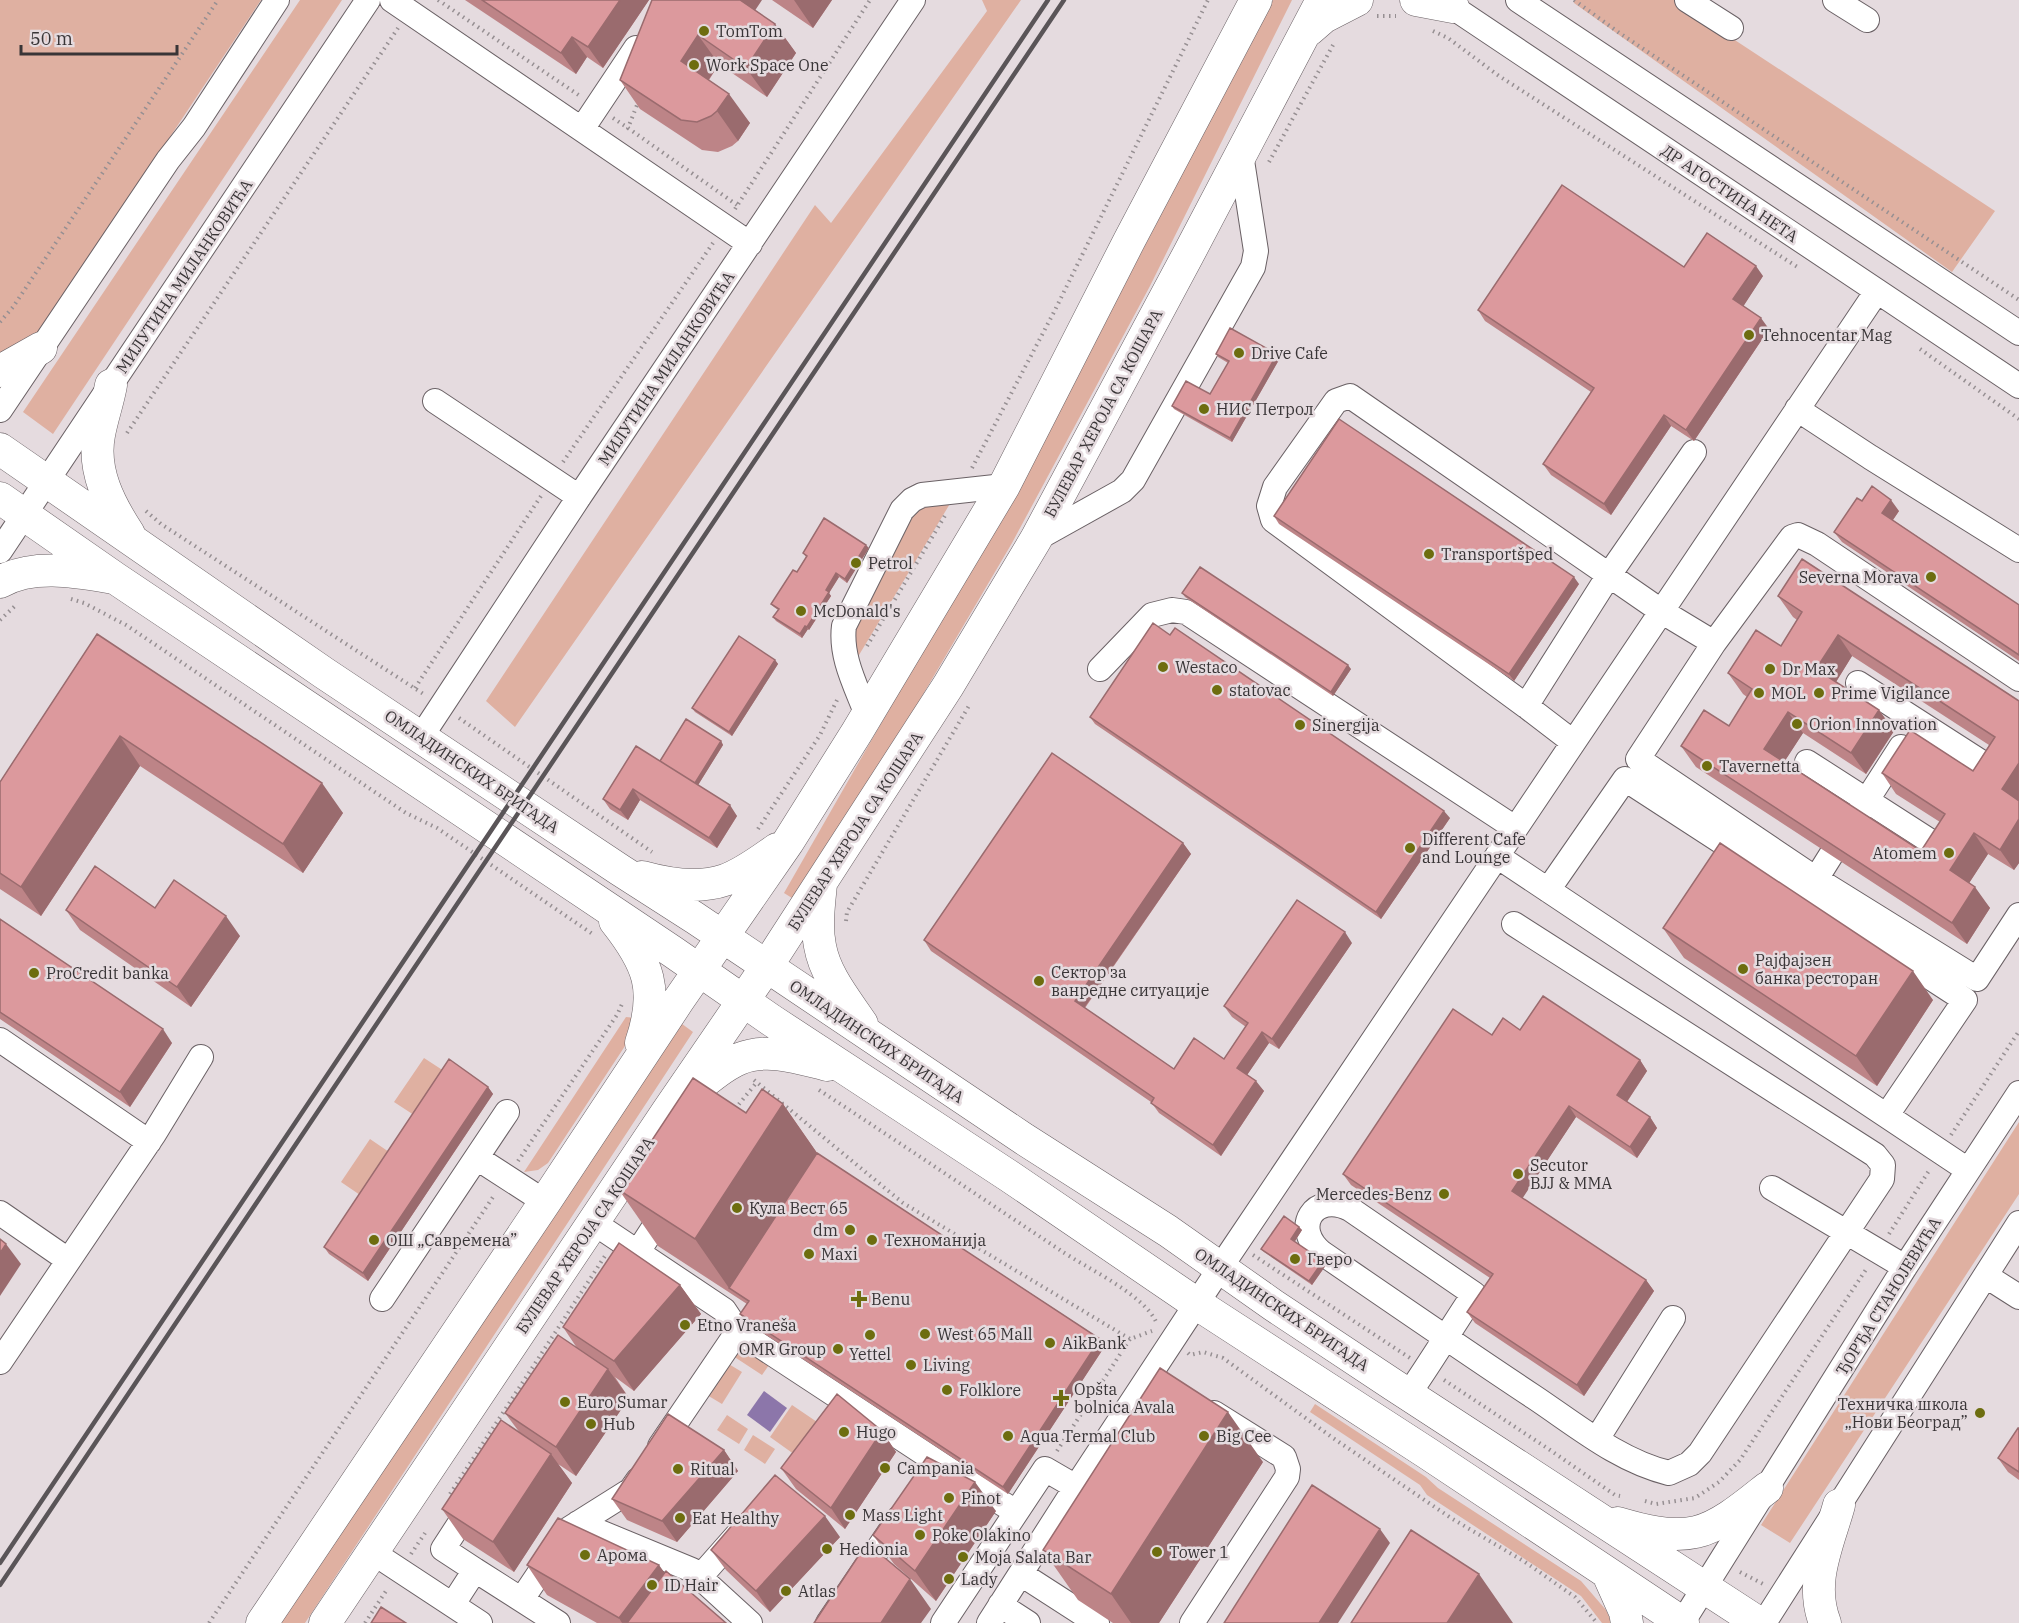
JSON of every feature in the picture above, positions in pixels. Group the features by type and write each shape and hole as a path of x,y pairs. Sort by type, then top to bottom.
{"main road":[{"name":"БУЛЕВАР ХЕРОЈА СА КОШАРА","path":"325,1623 372,1552 605,1231 667,1112 767,966 948,686 1036,538 1322,0"},
{"path":"262,1623 788,842 867,715 1004,486 1255,1"},
{"path":"1408,8 1447,3"},
{"path":"1303,34 1324,17 1363,8"},
{"path":"0,371 41,348"},
{"path":"111,385 98,437 98,466 114,510 134,542"},
{"name":"ОМЛАДИНСКИХ БРИГАДА","path":"0,449 314,667 1047,1154 1168,1231 1408,1395 1589,1514 1762,1623"},
{"path":"12,507 742,1000 1009,1176 1197,1304 1427,1453 1682,1623"},
{"path":"9,592 12,575 60,570 115,578"},
{"path":"620,870 658,882 713,884 727,880 788,842"},
{"path":"821,883 818,923 820,946 837,986 871,1037"},
{"path":"603,906 638,952 647,973 637,986 651,1002 647,1026 631,1072"},
{"path":"667,1112 738,1059 759,1053 806,1060 849,1071"},
{"path":"1589,1514 1640,1530 1667,1534 1695,1533 1742,1508 1767,1488"},
{"path":"1825,1623 1817,1594 1819,1574 1839,1505"},
{"path":"1608,1574 1627,1623"}],"street":[{"path":"0,410 168,160 194,127 277,0"},
{"name":"МИЛУТИНА МИЛАНКОВИЋА","path":"0,551 12,507 46,481 368,0"},
{"name":"МИЛУТИНА МИЛАНКОВИЋА","path":"421,737 579,497 913,0"},
{"path":"1518,0 2019,333"},
{"path":"1688,0 1731,28"},
{"path":"1835,0 1867,20"},
{"name":"ДР АГОСТИНА НЕТА","path":"1447,3 2019,386"},
{"path":"401,6 750,244"},
{"path":"582,129 636,48"},
{"path":"1036,538 1115,495 1133,480 1253,267 1256,251 1240,154"},
{"path":"1028,1623 995,1614 1076,1487 1166,1335 1197,1304 1877,291"},
{"path":"1573,742 1274,520 1269,506 1275,487 1336,401 1350,396 1661,611 1714,644"},
{"path":"435,401 579,497"},
{"path":"1797,409 2019,549"},
{"path":"1526,706 1609,575 1694,452"},
{"path":"867,715 842,643 844,626 902,510 912,500 922,495 1004,486"},
{"path":"2019,680 1962,653 1817,544 1798,535 1792,537 1714,644 1638,759 1816,879 1977,979 2019,915"},
{"path":"1100,669 1152,615 1172,610 1186,612 1515,828"},
{"path":"1858,683 1923,713 1984,764"},
{"path":"1861,810 1923,713"},
{"path":"1808,762 1861,810 1933,843"},
{"path":"1548,890 1625,779 1965,999 1887,1115"},
{"path":"1816,879 1831,855"},
{"path":"1497,856 1968,1170"},
{"path":"1408,1395 1445,1337 1474,1294 1350,1209 1339,1203 1326,1204 1315,1210 1308,1221 1307,1233 1312,1245 1445,1337 1598,1439 1641,1464 1669,1473 1689,1464 1700,1453 1882,1179 1883,1166 1875,1155 1514,924"},
{"path":"0,1040 149,1142"},
{"path":"0,1362 149,1142 201,1057"},
{"name":"ЂОРЂА СТАНОЈЕВИЋА","path":"1682,1623 1905,1267 2019,1093"},
{"path":"382,1299 507,1112"},
{"path":"477,1158 545,1202"},
{"path":"1772,1188 1905,1267"},
{"path":"605,1302 670,1203"},
{"path":"0,1213 68,1260"},
{"path":"1762,1623 2019,1223"},
{"path":"605,1231 724,1310 738,1331 838,1408 954,1473 1016,1512"},
{"path":"1986,1276 2019,1297"},
{"path":"1598,1439 1674,1318"},
{"path":"522,1599 569,1528 631,1490 738,1331"},
{"path":"1191,1399 1284,1458 1288,1469 1287,1477 1192,1623"},
{"path":"943,1623 1016,1512 1039,1465 1076,1487"},
{"path":"828,1623 917,1492 937,1471 945,1470 954,1473"},
{"path":"488,1480 442,1549 558,1623"},
{"path":"700,1577 752,1518"},
{"path":"578,1523 692,1570 750,1623"},
{"path":"372,1552 480,1623"},
{"path":"453,1604 475,1570"},
{"path":"1021,1574 1097,1623"}],"path":[{"path":"0,322 13,307 218,0"},
{"path":"438,0 627,128 737,206"},
{"path":"415,688 552,479 724,226 870,0"},
{"path":"753,837 820,735 851,673 960,491 1059,301 1208,0"},
{"path":"1574,0 1618,32 2019,300"},
{"path":"120,442 401,6"},
{"path":"1363,8 1408,8"},
{"path":"1428,29 1448,38 1499,76 1804,272"},
{"path":"1248,199 1335,42"},
{"path":"627,128 641,96"},
{"path":"1912,344 2019,419"},
{"path":"141,506 161,524 415,688 643,847 660,856"},
{"path":"0,620 9,592"},
{"path":"64,597 84,603 126,625 406,813 437,828 593,934 599,941"},
{"path":"846,922 847,912 974,697"},
{"path":"209,1623 616,1015 624,999 637,986"},
{"path":"751,1077 903,1203 1130,1339 1166,1335"},
{"path":"728,1116 757,1082"},
{"path":"812,1085 1061,1251 1127,1292 1151,1312 1166,1335 1190,1355 1203,1352 1223,1358 1333,1438 1442,1512 1525,1562 1575,1597 1597,1623"},
{"path":"798,1128 803,1120"},
{"path":"444,1502 605,1231"},
{"path":"1039,1465 1130,1339"},
{"path":"365,1623 425,1531"},
{"path":"1720,1562 1782,1595"}],"shaded area":[{"path":"0,0 261,0 37,337 0,359"},
{"path":"300,0 342,0 53,434 23,412"},
{"path":"982,0 1021,0 515,727 486,701 815,205 831,223 987,11"},
{"path":"1273,0 1292,0 1150,286 1012,543 888,754 792,898 784,893 998,519 1118,297"},
{"path":"1574,0 1674,0 1995,211 1952,272 1574,3"},
{"path":"954,497 856,660 852,619 913,511"},
{"path":"626,1017 636,1018 625,1046 548,1163 538,1170 524,1172"},
{"path":"678,1021 693,1032 305,1623 279,1623"},
{"path":"424,1058 447,1073 417,1117 394,1102"},
{"path":"2019,1122 2019,1194 1790,1543 1761,1525"},
{"path":"370,1139 392,1154 363,1197 341,1182"},
{"path":"740,1346 769,1365 762,1375 733,1356"},
{"path":"727,1363 742,1372 722,1404 707,1395"},
{"path":"764,1391 787,1408 770,1432 747,1415"},
{"path":"1315,1404 1581,1581 1606,1610 1612,1623 1602,1623 1581,1596 1427,1495 1420,1485 1310,1412"},
{"path":"792,1405 820,1424 798,1457 770,1437"},
{"path":"727,1415 748,1429 739,1444 717,1430"},
{"path":"753,1435 775,1449 765,1464 744,1450"}],"building":[{"path":"482,0 620,0 588,47 572,37 561,53"},
{"path":"652,0 740,0 775,24 746,68 698,35 681,61 729,94 711,116 697,122 681,120 620,80"},
{"path":"1562,185 1684,267 1707,233 1756,266 1733,299 1761,318 1686,430 1664,415 1604,504 1543,464 1594,388 1478,310"},
{"path":"1230,328 1277,354 1230,438 1172,406 1186,381 1210,394 1229,361 1216,354"},
{"name":"Transportšped","path":"1339,419 1574,577 1509,674 1274,516"},
{"name":"Severna Morava","path":"1872,486 1891,500 1882,513 2019,605 2019,655 1834,532 1857,498 1862,501"},
{"path":"824,518 866,545 845,579 836,573 826,590 829,592 800,634 773,617 779,609 771,604 793,570 797,572 807,556 803,553"},
{"path":"1802,559 2019,701 2019,763 2002,789 2019,801 2019,819 2000,850 1974,833 1950,870 1975,887 1952,923 1681,746 1704,710 1729,726 1752,689 1728,673 1756,630 1781,646 1802,612 1778,596","holes":["1838,635 1995,737 1973,771 1910,730 1882,773 1945,814 1921,851 1764,749 1788,712 1851,753 1879,710 1816,669"]},
{"path":"1200,567 1348,665 1331,692 1182,593"},
{"path":"1153,623 1170,635 1175,628 1444,811 1376,912 1090,717"},
{"path":"97,634 322,783 283,844 120,736 21,887 0,873 0,782"},
{"path":"739,636 775,660 729,732 692,708"},
{"path":"686,719 721,741 695,783 660,761"},
{"path":"636,746 730,805 709,838 633,789 620,810 603,799"},
{"name":"Сектор за ванредне ситуације","path":"1052,753 1183,843 1075,1001 1174,1069 1194,1038 1224,1059 1248,1023 1224,1006 1297,900 1345,932 1272,1039 1262,1032 1237,1068 1256,1081 1213,1145 1151,1103 1154,1098 924,940"},
{"path":"1720,843 1913,971 1856,1056 1663,928"},
{"path":"95,866 155,908 174,880 226,916 177,987 66,910"},
{"name":"ProCredit banka","path":"0,919 163,1029 120,1092 0,1012"},
{"name":"Mercedes-Benz","path":"1543,996 1640,1060 1617,1095 1650,1117 1630,1147 1569,1106 1512,1191 1646,1280 1577,1385 1467,1312 1493,1274 1343,1174 1453,1009 1492,1035 1503,1018 1520,1030"},
{"path":"449,1059 488,1087 363,1273 324,1247"},
{"path":"693,1078 746,1113 762,1089 783,1104 695,1239 619,1190"},
{"name":"West 65 Mall","path":"817,1153 1100,1339 1003,1487 740,1314 749,1301 729,1288"},
{"name":"Гверо","path":"1284,1216 1299,1227 1291,1239 1323,1261 1309,1281 1261,1249"},
{"path":"0,1239 6,1244 0,1253"},
{"path":"619,1243 680,1285 614,1361 563,1327"},
{"path":"558,1335 608,1369 556,1447 505,1413"},
{"path":"1160,1368 1228,1412 1111,1594 1043,1550"},
{"path":"837,1394 882,1431 831,1508 781,1468"},
{"path":"668,1414 724,1450 662,1521 612,1499"},
{"path":"501,1420 551,1454 493,1542 442,1509"},
{"path":"2019,1428 2019,1472 1998,1458"},
{"path":"927,1457 975,1482 915,1571 873,1535"},
{"path":"775,1475 825,1516 756,1591 711,1550"},
{"path":"1312,1485 1380,1529 1319,1623 1224,1623"},
{"path":"558,1518 659,1565 619,1618 527,1565"},
{"path":"1411,1530 1479,1574 1447,1623 1351,1623"},
{"path":"867,1543 910,1579 881,1623 814,1623"},
{"path":"666,1571 726,1623 627,1623"},
{"path":"381,1607 406,1623 371,1623"}],"railway":[{"path":"0,1563 1048,0"},
{"path":"0,1585 1064,0"}],"place":[{"name":"TomTom","path":"704,31"},
{"name":"Work Space One","path":"694,65"},
{"name":"Tehnocentar Mag","path":"1749,335"},
{"name":"Drive Cafe","path":"1239,353"},
{"name":"НИС Петрол","path":"1204,409"},
{"name":"Transportšped","path":"1429,554"},
{"name":"Petrol","path":"856,563"},
{"name":"Severna Morava","path":"1931,577"},
{"name":"McDonald's","path":"801,611"},
{"name":"Westaco","path":"1163,667"},
{"name":"Dr Max","path":"1770,669"},
{"name":"statovac","path":"1217,690"},
{"name":"MOL","path":"1759,693"},
{"name":"Prime Vigilance","path":"1819,693"},
{"name":"Orion Innovation","path":"1797,724"},
{"name":"Sinergija","path":"1300,725"},
{"name":"Tavernetta","path":"1707,766"},
{"name":"Different Cafe and Lounge","path":"1410,848"},
{"name":"Atomem","path":"1949,853"},
{"name":"Рајфајзен банка ресторан","path":"1743,969"},
{"name":"ProCredit banka","path":"34,973"},
{"name":"Сектор за ванредне ситуације","path":"1039,981"},
{"name":"Secutor BJJ & MMA","path":"1518,1174"},
{"name":"Mercedes-Benz","path":"1444,1194"},
{"name":"Кула Вест 65","path":"737,1208"},
{"name":"dm","path":"850,1230"},
{"name":"ОШ „Савремена”","path":"374,1240"},
{"name":"Техноманија","path":"872,1240"},
{"name":"Maxi","path":"809,1254"},
{"name":"Гверо","path":"1295,1259"},
{"name":"Benu","path":"859,1299"},
{"name":"Etno Vraneša","path":"685,1325"},
{"name":"West 65 Mall","path":"925,1334"},
{"name":"Yettel","path":"870,1335"},
{"name":"AikBank","path":"1050,1343"},
{"name":"OMR Group","path":"838,1349"},
{"name":"Living","path":"911,1365"},
{"name":"Folklore","path":"947,1390"},
{"name":"Opšta bolnica Avala","path":"1061,1398"},
{"name":"Euro Sumar","path":"565,1402"},
{"name":"Техничка школа „Нови Београд”","path":"1980,1413"},
{"name":"Hub","path":"591,1424"},
{"name":"Hugo","path":"844,1432"},
{"name":"Aqua Termal Club","path":"1008,1436"},
{"name":"Big Cee","path":"1204,1436"},
{"name":"Campania","path":"885,1468"},
{"name":"Ritual","path":"678,1469"},
{"name":"Pinot","path":"949,1498"},
{"name":"Mass Light","path":"850,1515"},
{"name":"Eat Healthy","path":"680,1518"},
{"name":"Poke Olakino","path":"920,1535"},
{"name":"Hedionia","path":"827,1549"},
{"name":"Tower 1","path":"1157,1552"},
{"name":"Арома","path":"585,1555"},
{"name":"Moja Salata Bar","path":"963,1557"},
{"name":"Lady","path":"949,1579"},
{"name":"ID Hair","path":"652,1585"},
{"name":"Atlas","path":"786,1591"}]}
